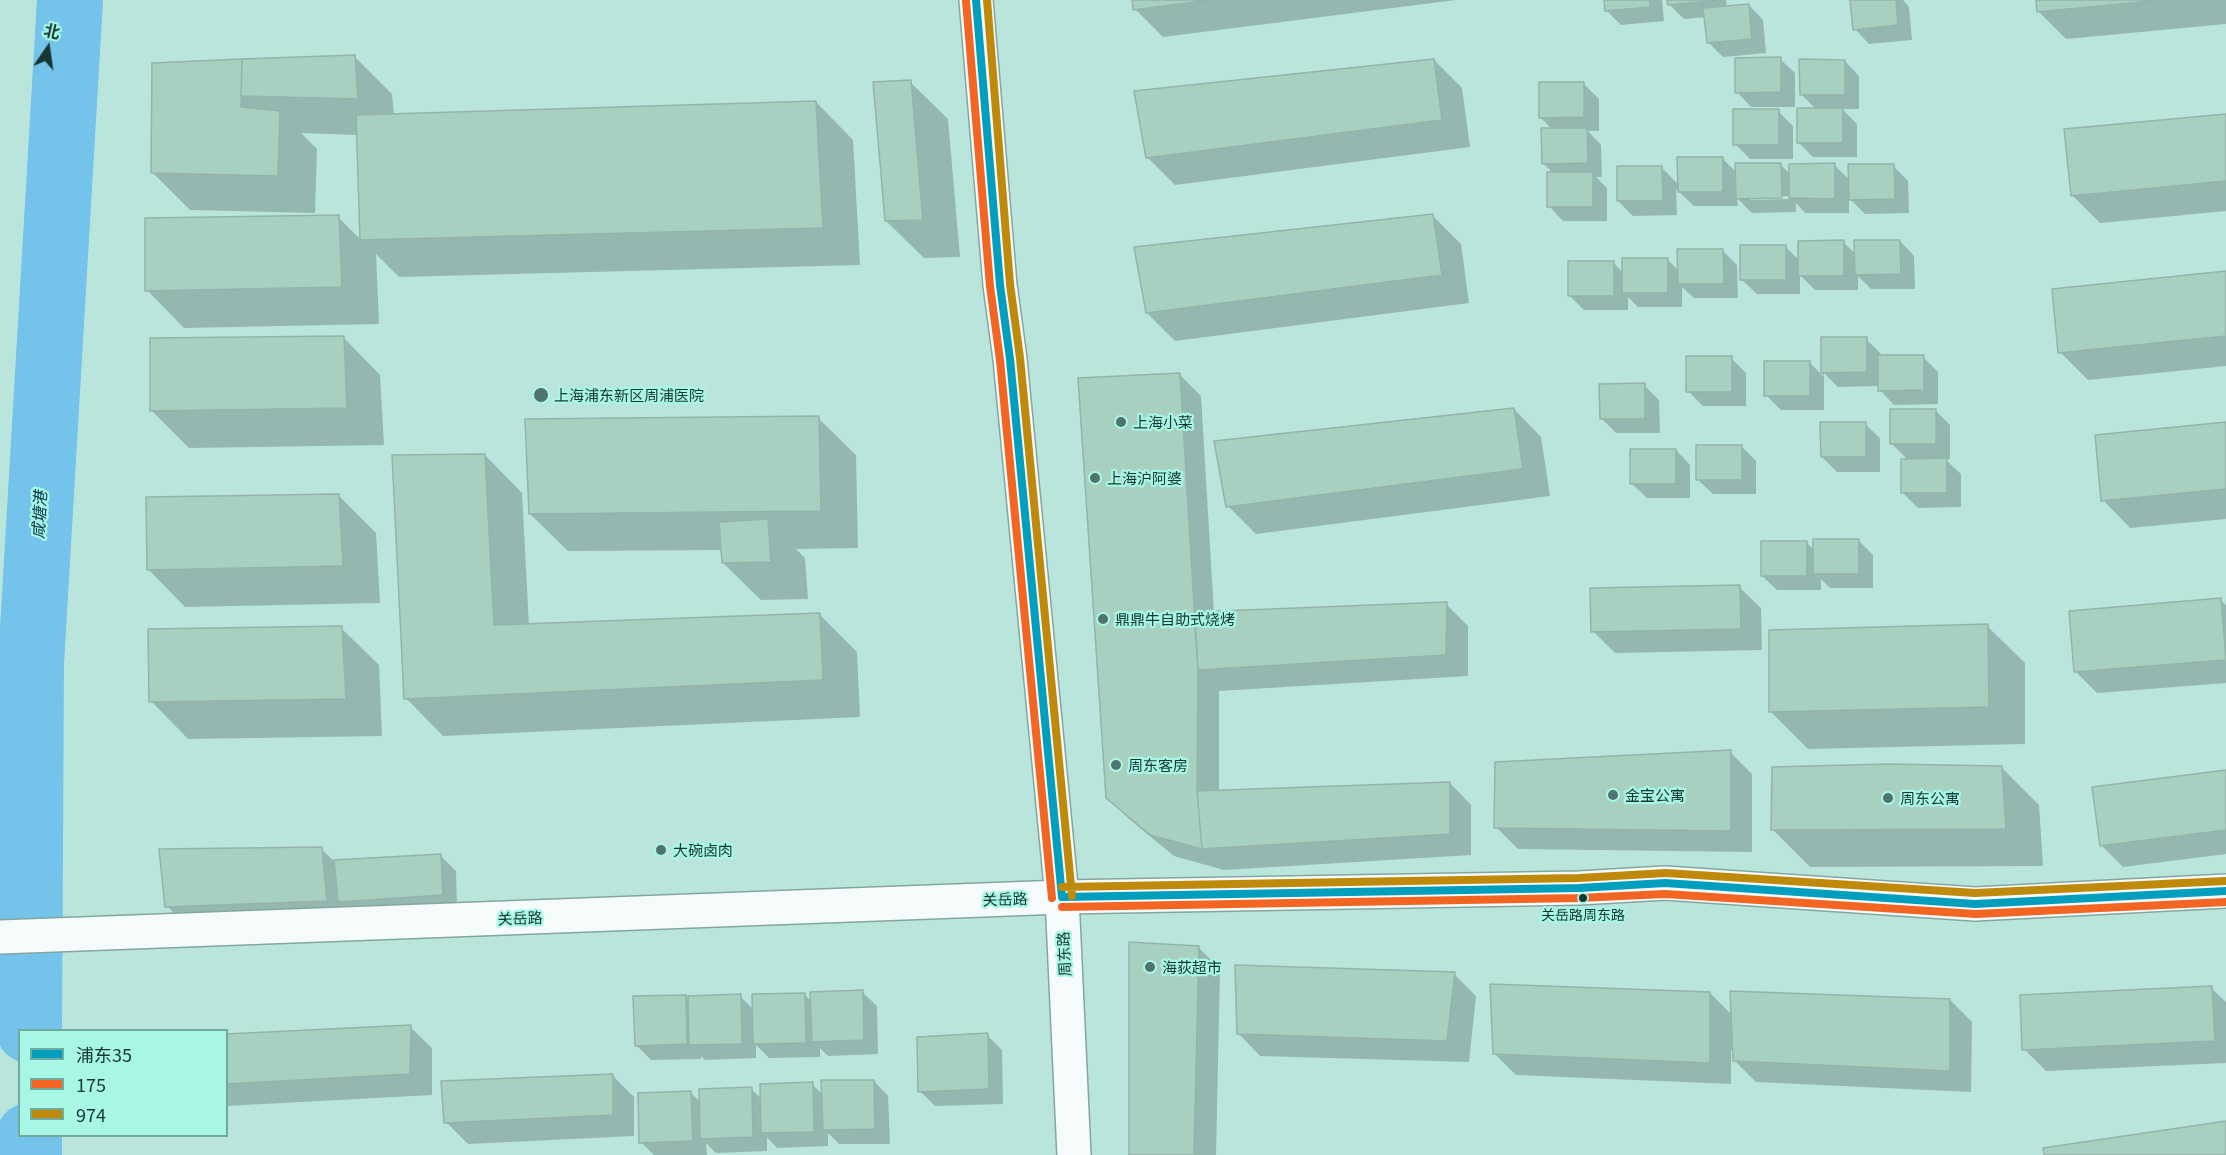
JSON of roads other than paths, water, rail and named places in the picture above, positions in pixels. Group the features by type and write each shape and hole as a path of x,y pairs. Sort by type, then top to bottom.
{"street":[{"name":"周东路","path":"976,0 1000,285 1012,383 1062,897 1074,1155"},
{"name":"关岳路","path":"0,937 1062,897 1567,888 1665,883 1975,904 2226,891"}],"waterway":[{"name":"咸塘港","path":"29,1029 31,663 70,0"},
{"name":"咸塘港","path":"29,1137 29,1155"}],"place":[{"name":"上海浦东新区周浦医院","path":"541,395"},
{"name":"上海小菜","path":"1121,422"},
{"name":"上海沪阿婆","path":"1095,478"},
{"name":"鼎鼎牛自助式烧烤","path":"1103,619"},
{"name":"周东客房","path":"1116,765"},
{"name":"金宝公寓","path":"1613,795"},
{"name":"周东公寓","path":"1888,798"},
{"name":"大碗卤肉","path":"661,850"},
{"name":"关岳路周东路","path":"1583,898"},
{"name":"海荻超市","path":"1150,967"}]}
